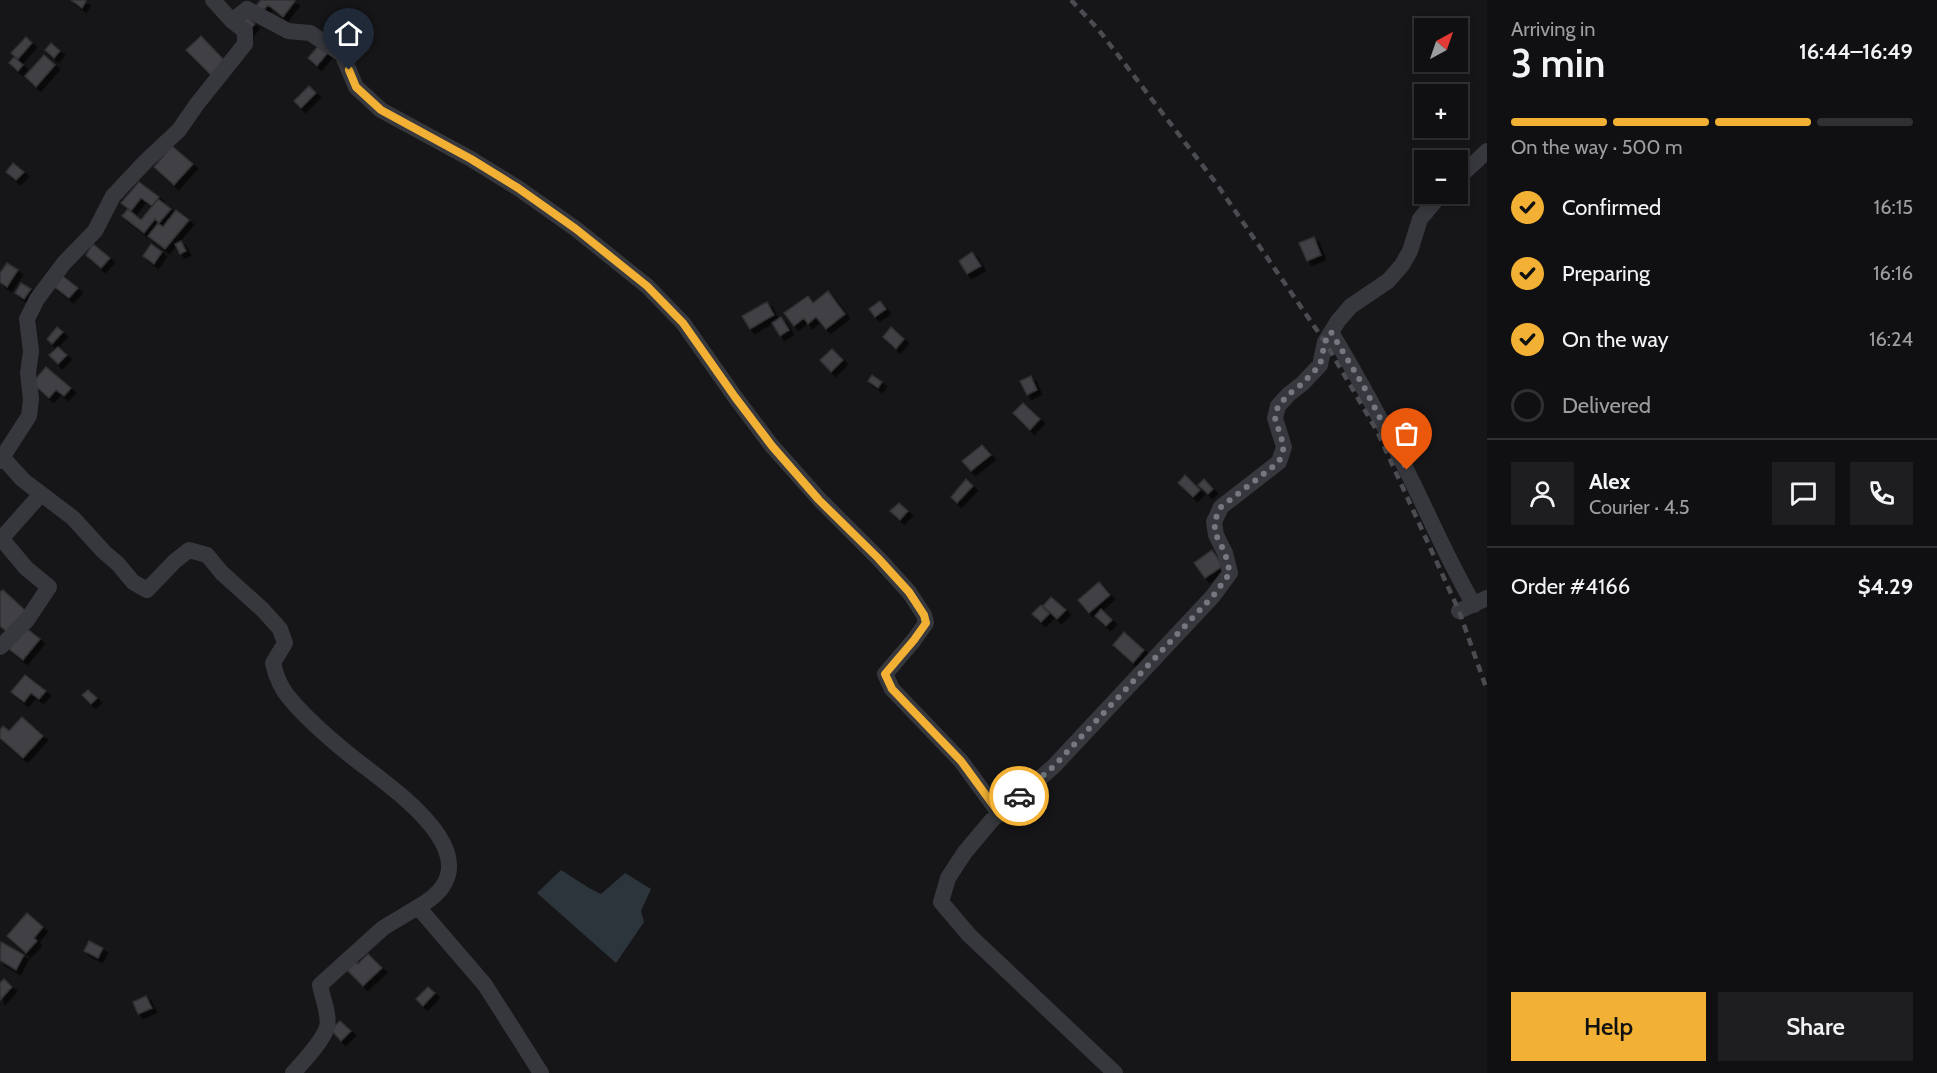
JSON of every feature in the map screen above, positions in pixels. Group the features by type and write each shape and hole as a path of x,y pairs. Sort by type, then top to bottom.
{"street":[{"path":"213,0 232,21 245,31 245,44 179,130 113,196 95,231 64,263 37,299 27,319 32,351 28,372 31,399 29,416 1,460 73,518 133,582 147,590 189,550 207,555 222,573 263,610 280,629 285,643 273,663 277,680 290,699 350,755 384,780 421,814 443,841 450,865 447,880 431,899 383,928 320,985 327,1027 293,1073"},
{"path":"232,21 247,9 288,31 310,33 342,54 356,87 381,110 471,159 518,188 576,229 655,293 683,323 772,446 819,500 909,592 924,615 926,623 885,674 892,689 961,761 999,813"},
{"path":"1468,169 1487,151"},
{"path":"1107,1070 969,935 941,902 948,878 964,852 999,813 1054,766 1213,596 1230,573 1225,553 1216,535 1214,522 1221,507 1279,462 1284,447 1275,418 1278,406 1320,365 1325,342 1351,306 1388,281 1402,266 1410,251 1420,219 1433,204"},
{"path":"1331,332 1364,387 1407,470 1457,576 1474,605"},
{"path":"0,647 27,620 49,587 26,568 1,538 41,494"},
{"path":"418,907 485,985 541,1073"}],"shaded area":[{"path":"561,870 601,894 625,873 651,889 641,911 644,922 616,963 537,893"}],"building":[{"path":"71,0 85,0 86,1 82,8"},
{"path":"261,0 295,1 283,17 268,5 260,15 253,9"},
{"path":"245,15 255,24 248,32 238,23"},
{"path":"201,36 225,61 211,75 186,50"},
{"path":"26,37 32,43 18,59 11,53"},
{"path":"51,43 60,51 54,58 45,50"},
{"path":"321,43 330,50 317,66 308,58"},
{"path":"44,55 55,65 36,87 25,76"},
{"path":"14,57 23,65 18,71 9,63"},
{"path":"309,86 316,93 301,108 294,101"},
{"path":"172,146 193,164 174,185 154,167"},
{"path":"13,163 24,172 16,180 6,172"},
{"path":"139,182 159,197 152,206 141,198 131,211 121,203"},
{"path":"158,199 171,209 159,223 155,219 144,233 122,216 128,209 141,220"},
{"path":"176,210 189,220 165,249 148,236 158,223 163,227"},
{"path":"1314,237 1321,255 1307,261 1299,243"},
{"path":"181,241 186,251 180,254 175,244"},
{"path":"93,244 110,258 101,268 86,255"},
{"path":"151,244 162,252 154,264 143,256"},
{"path":"972,252 981,266 967,274 959,261"},
{"path":"7,263 18,270 7,287 0,282 0,273"},
{"path":"60,274 78,288 69,298 52,285"},
{"path":"21,283 31,289 24,299 15,293"},
{"path":"828,291 845,314 826,329 816,317 808,324 804,318 794,326 784,313 808,296 813,303"},
{"path":"880,301 886,309 875,317 869,309"},
{"path":"767,302 774,315 750,329 742,316"},
{"path":"781,317 789,330 780,336 772,323"},
{"path":"57,327 63,332 52,344 47,339"},
{"path":"891,327 904,339 896,349 883,337"},
{"path":"58,347 67,355 58,364 49,355"},
{"path":"832,349 843,360 831,372 820,360"},
{"path":"46,367 71,388 64,396 56,390 49,398 32,383"},
{"path":"872,375 882,382 878,388 868,381"},
{"path":"1031,376 1037,390 1027,395 1020,381"},
{"path":"1023,403 1040,419 1030,430 1013,413"},
{"path":"982,445 991,455 971,471 962,461"},
{"path":"1185,475 1200,490 1193,497 1178,483"},
{"path":"966,479 973,486 957,503 951,497"},
{"path":"1204,479 1213,489 1208,494 1198,485"},
{"path":"899,503 908,511 900,520 890,511"},
{"path":"1212,550 1223,566 1205,578 1194,563"},
{"path":"1099,582 1110,595 1089,613 1078,600"},
{"path":"3,590 26,611 7,632 0,626 0,592"},
{"path":"1051,597 1066,610 1057,619 1043,606"},
{"path":"1041,605 1049,614 1041,622 1032,614"},
{"path":"1101,609 1112,620 1106,626 1095,616"},
{"path":"26,628 40,639 23,660 9,649"},
{"path":"1124,632 1144,650 1133,663 1113,645"},
{"path":"25,675 46,691 39,699 31,693 24,702 11,692"},
{"path":"88,690 97,698 91,704 82,695"},
{"path":"22,717 43,736 23,758 0,738 0,730 3,726 9,731"},
{"path":"27,913 43,927 34,938 37,941 26,953 7,936"},
{"path":"89,941 103,948 98,958 84,951"},
{"path":"1,942 24,955 16,970 0,960"},
{"path":"368,954 382,968 363,986 346,969 355,961 358,964"},
{"path":"4,979 12,987 0,1000 0,983"},
{"path":"428,987 435,993 423,1006 416,999"},
{"path":"146,996 152,1008 138,1014 133,1002"},
{"path":"340,1021 351,1031 341,1041 331,1030"}],"railway":[{"path":"1071,0 1098,29 1216,183 1325,342 1377,431 1459,611 1487,690"}],"way so far":[{"path":"1019,796 1054,766 1213,596 1230,573 1225,553 1216,535 1214,522 1221,507 1279,462 1284,447 1275,418 1278,406 1320,365 1325,342 1331,332 1364,387 1407,470"}],"route":[{"path":"349,70 356,87 381,110 471,159 518,188 576,229 647,286 683,323 772,446 819,500 909,592 924,615 926,623 885,674 892,689 961,761 999,813 1019,796"}]}
